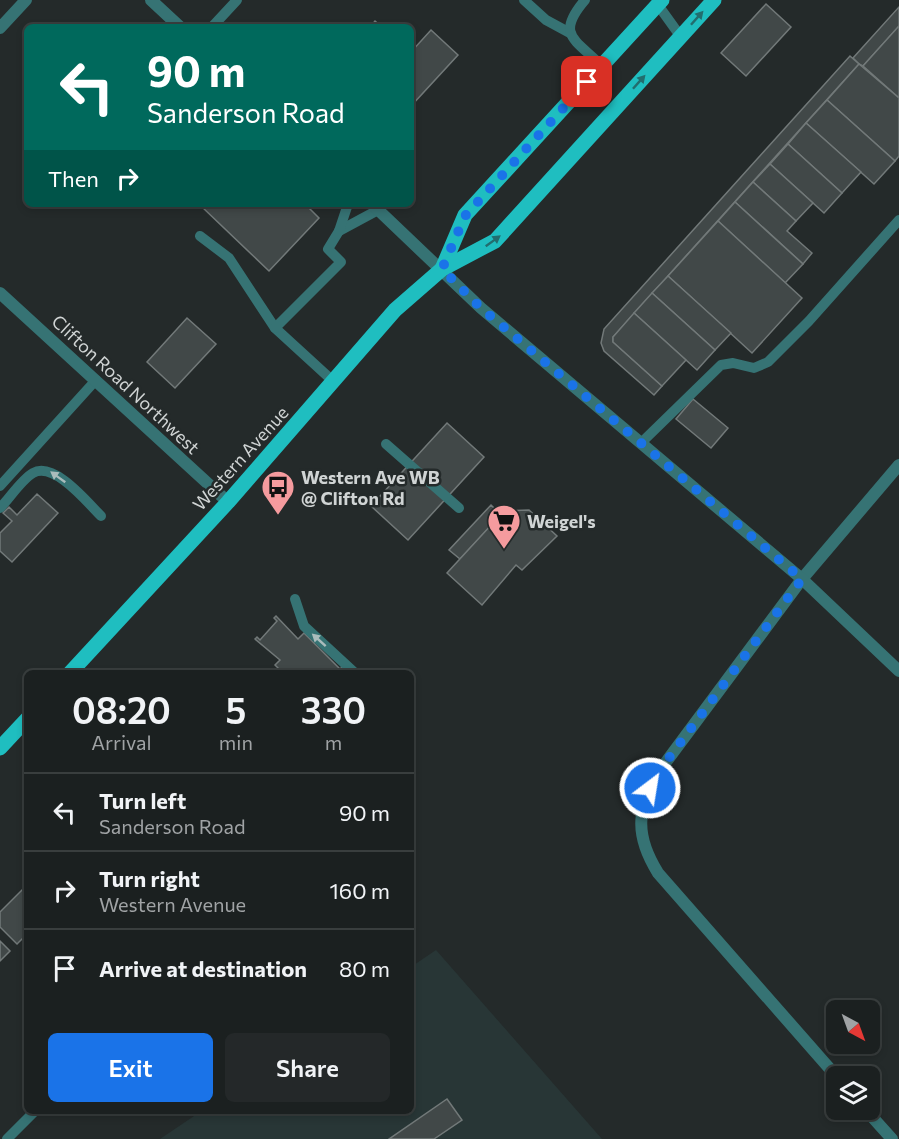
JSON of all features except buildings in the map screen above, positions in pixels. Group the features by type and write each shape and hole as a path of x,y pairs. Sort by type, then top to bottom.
{"main road":[{"name":"Western Avenue","path":"73,670 228,502 395,310 442,269 495,241 714,0"},
{"name":"Western Avenue","path":"442,269 465,216 660,2"},
{"path":"3,739 24,722"}],"street":[{"path":"0,28 26,0"},
{"path":"151,0 177,24"},
{"path":"375,207 481,308 802,579 899,671"},
{"name":"Clifton Road Northwest","path":"0,293 228,502"},
{"path":"827,1066 658,873 645,853 641,832 641,810 650,788 666,762 802,579 899,465"},
{"path":"875,1120 892,1139"}],"lane":[{"path":"215,24 237,0"},
{"path":"524,0 546,20 570,33 602,66"},
{"path":"537,0 546,20"},
{"path":"570,33 568,25 572,15 585,0"},
{"path":"660,2 681,37"},
{"path":"275,328 341,262 328,249 339,231 347,207"},
{"path":"339,231 375,207"},
{"path":"642,442 724,363 754,368 768,362 809,321 899,220"},
{"path":"200,236 229,258 275,328 334,382"},
{"path":"0,486 96,380"},
{"path":"386,444 459,508"},
{"path":"0,508 33,473 45,470 56,473 101,516"},
{"path":"295,599 304,626 353,670"},
{"path":"7,1139 32,1114"}],"shaded area":[{"path":"436,950 602,1139 160,1139 197,1114 414,1114 414,965"}],"place":[{"name":"Western Ave WB @ Clifton Rd","path":"278,516"},
{"name":"Weigel's","path":"504,550"}],"route":[{"path":"587,82 465,216 442,269 481,308 802,579 666,762 650,788"}]}
